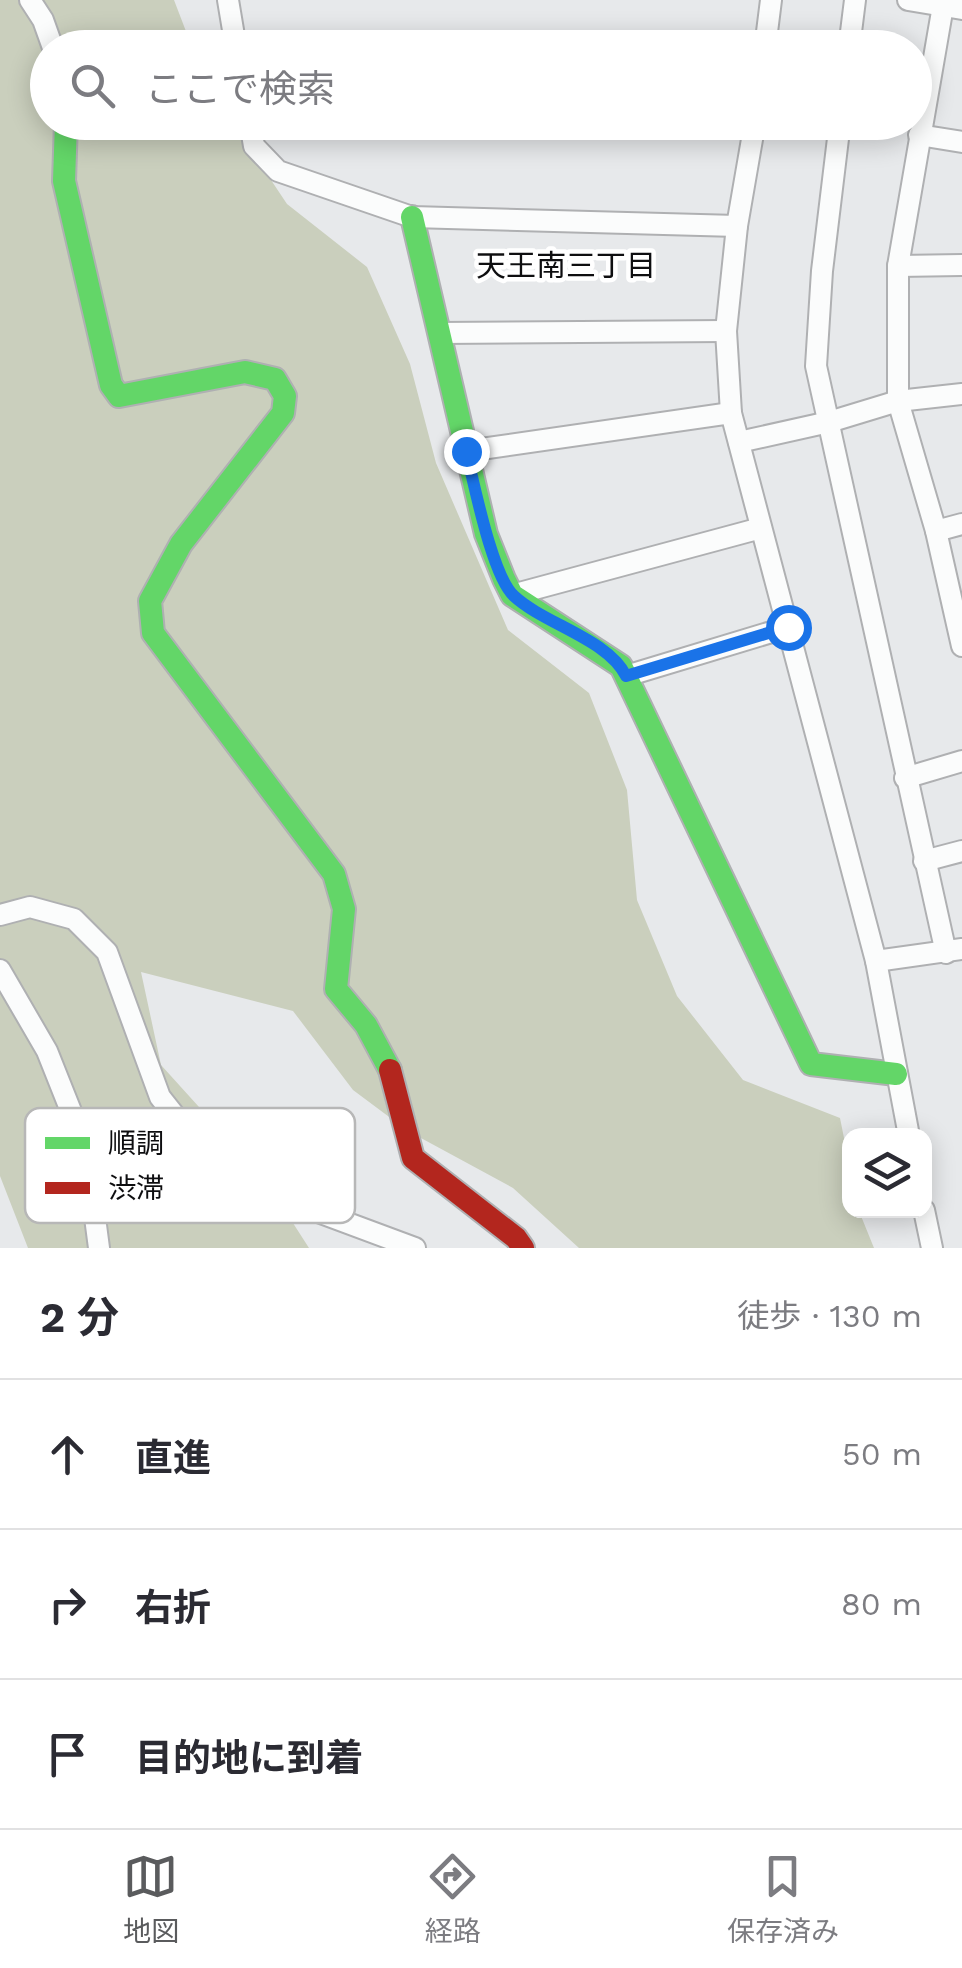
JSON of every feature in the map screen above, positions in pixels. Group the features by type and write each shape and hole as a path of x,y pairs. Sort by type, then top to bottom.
{"street":[{"path":"30,0 47,30"},
{"path":"228,0 233,30"},
{"path":"767,30 771,0"},
{"path":"851,30 855,0"},
{"path":"908,0 950,5 932,80"},
{"path":"932,137 962,142"},
{"path":"65,140 64,181 111,385 119,396 245,372 275,379 284,396 283,413 182,544 150,601 153,633 334,874 344,909 336,990 366,1024 389,1067 414,1158 516,1238 523,1248"},
{"path":"253,140 278,171 412,218 738,226"},
{"path":"752,140 726,331 731,412 876,960 906,1128"},
{"path":"838,140 822,271 816,366 924,861 954,951 876,960"},
{"path":"918,140 898,266 898,401 936,531 962,646"},
{"path":"412,218 486,534 512,595 621,666 811,1064 896,1074"},
{"path":"898,266 962,265"},
{"path":"438,333 726,331"},
{"path":"739,442 829,422 898,401 962,394"},
{"path":"466,451 731,412"},
{"path":"936,531 962,524"},
{"path":"512,595 761,528"},
{"path":"626,676 788,627"},
{"path":"905,778 962,761"},
{"path":"924,861 962,851"},
{"path":"0,916 30,907 74,919 106,952 160,1098 168,1108"},
{"path":"0,970 46,1051 70,1108"},
{"path":"926,1218 932,1248"},
{"path":"96,1223 99,1248"},
{"path":"347,1223 414,1248"}],"green space":[{"path":"0,0 174,0 185,30 30,30 30,140 244,140 287,204 367,267 410,364 436,463 508,630 589,693 627,790 637,900 677,996 743,1080 840,1118 842,1218 862,1218 874,1248 579,1248 513,1188 408,1131 353,1090 293,1011 141,972 161,1065 200,1108 25,1108 25,1223 293,1223 309,1248 28,1248 0,1176"}],"traffic: fast":[{"path":"65,140 64,181 111,385 119,396 245,372 275,379 285,396 283,413 181,544 150,601 153,633 334,874 344,909 336,989 366,1025 390,1070"},
{"path":"412,217 486,534 512,595 621,666 811,1064 896,1074"}],"traffic: jam":[{"path":"390,1070 413,1158 516,1238 523,1248"}],"district":[{"name":"天王南三丁目","path":"566,265"}],"route":[{"path":"466,451 486,534 512,595 600,650 621,666 626,676 788,627"}]}
